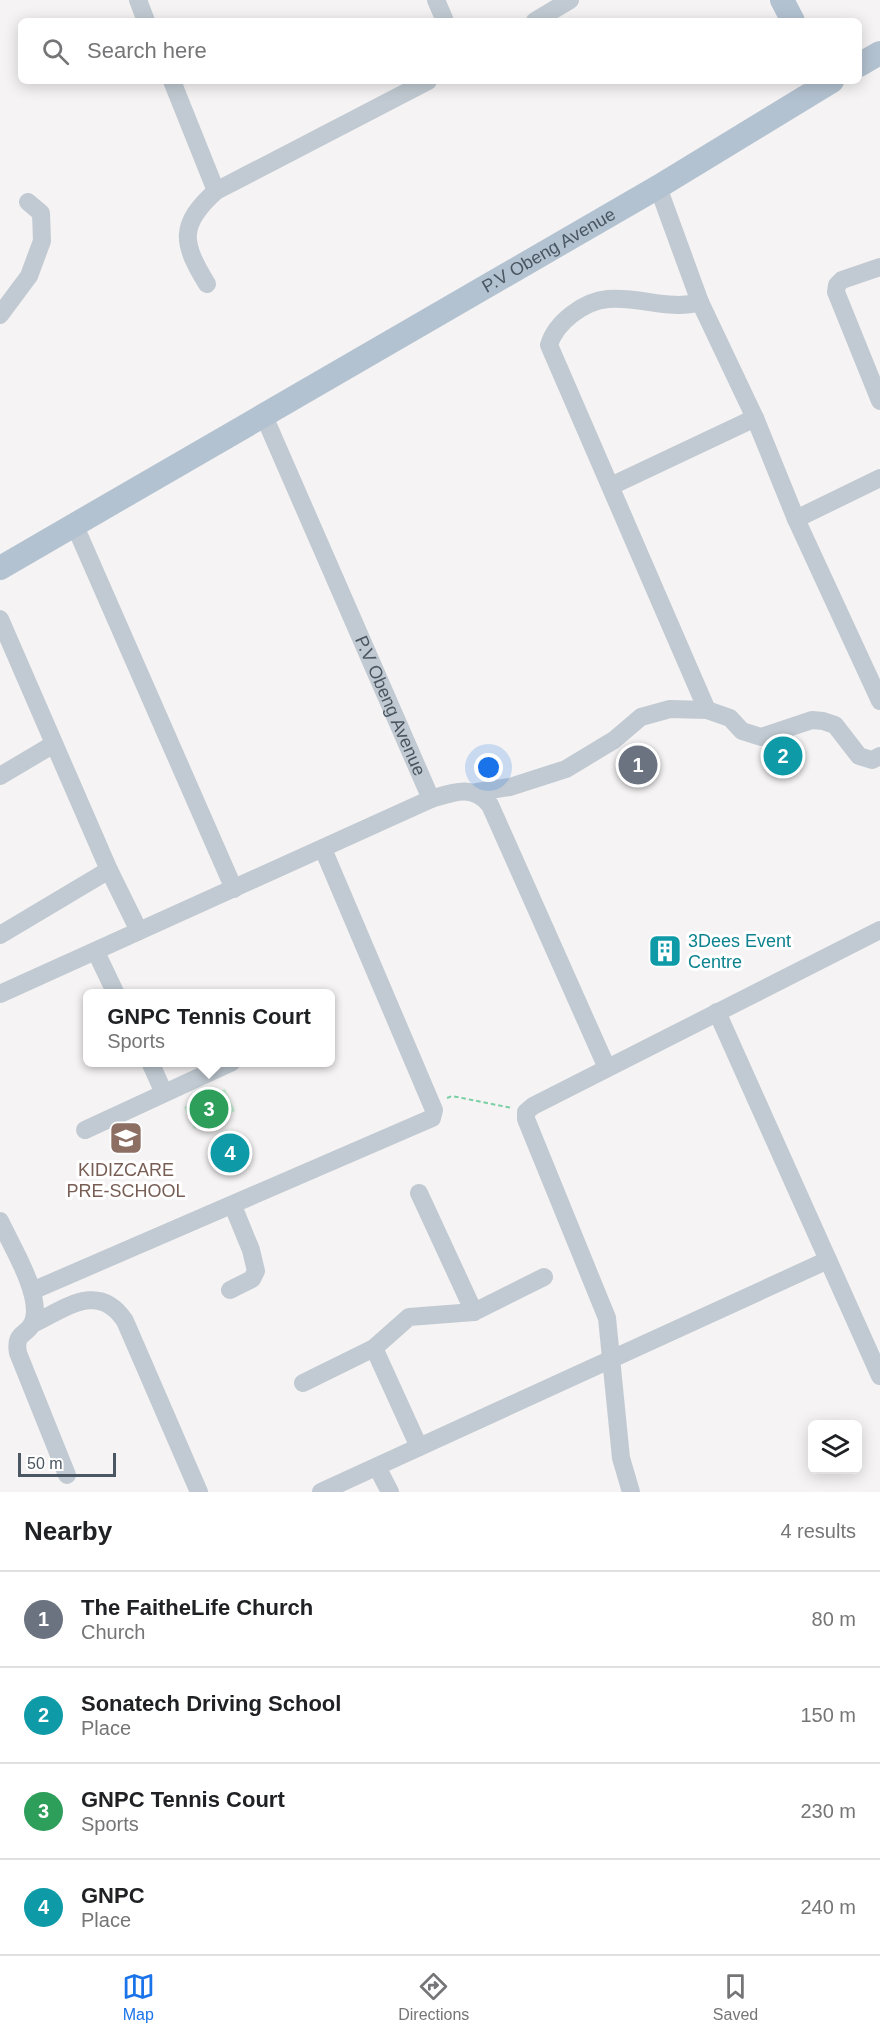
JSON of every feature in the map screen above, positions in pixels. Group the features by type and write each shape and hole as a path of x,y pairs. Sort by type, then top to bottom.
{"main road":[{"path":"782,0 791,18"},
{"path":"862,63 880,53"},
{"name":"P.V Obeng Avenue","path":"0,568 658,187 825,84"}],"street":[{"path":"138,0 145,18"},
{"path":"436,0 444,18"},
{"path":"539,18 560,3"},
{"path":"173,84 216,191"},
{"path":"207,284 188,252 187,240 196,210 216,191 422,84"},
{"path":"658,187 700,302 755,418 796,519 879,695"},
{"path":"0,315 29,276 42,241 41,213 28,202"},
{"path":"880,267 842,280 837,285 836,292 872,360 880,400"},
{"path":"700,302 682,307 608,299 577,311 552,334 549,345 551,356 611,486 707,710"},
{"name":"P.V Obeng Avenue","path":"264,416 430,799"},
{"path":"611,486 755,418"},
{"path":"796,519 880,478"},
{"path":"75,526 234,889"},
{"path":"0,619 109,870 139,931"},
{"path":"0,994 430,799 460,791 477,792 510,787 566,769 614,740 640,717 670,710 707,710 730,718 742,730 761,737 812,720 823,721 835,725 859,756 872,760 880,756"},
{"path":"0,776 54,744"},
{"path":"477,792 490,805 607,1068"},
{"path":"32,1291 432,1118 434,1110 323,849"},
{"path":"0,934 109,870"},
{"path":"631,1492 621,1458 609,1358 607,1318 526,1119 526,1112 533,1106 880,930"},
{"path":"96,952 114,989"},
{"path":"717,1012 880,1376"},
{"path":"152,1067 164,1093"},
{"path":"85,1130 221,1067"},
{"path":"419,1193 474,1312"},
{"path":"230,1290 252,1279 256,1271 251,1250 233,1206"},
{"path":"0,1221 32,1291 36,1309 33,1324"},
{"path":"321,1492 609,1358 828,1260"},
{"path":"303,1383 374,1348 410,1317 474,1312 544,1276"},
{"path":"67,1475 16,1344 20,1336 33,1324 78,1302 96,1299 116,1306 125,1321 198,1492"},
{"path":"374,1348 419,1447"},
{"path":"377,1467 390,1492"}],"path":[{"path":"434,1110 443,1099 452,1096 526,1112"}],"green space":[{"path":"225,1089 235,1111 194,1129 184,1107"}],"place":[{"name":"Sonatech Driving School","path":"783,756"},
{"name":"The FaitheLife Church","path":"638,765"},
{"name":"3Dees Event Centre","path":"665,951"},
{"name":"GNPC Tennis Court","path":"209,1109"},
{"name":"KIDIZCARE PRE-SCHOOL","path":"126,1138"},
{"name":"GNPC","path":"230,1153"}]}
